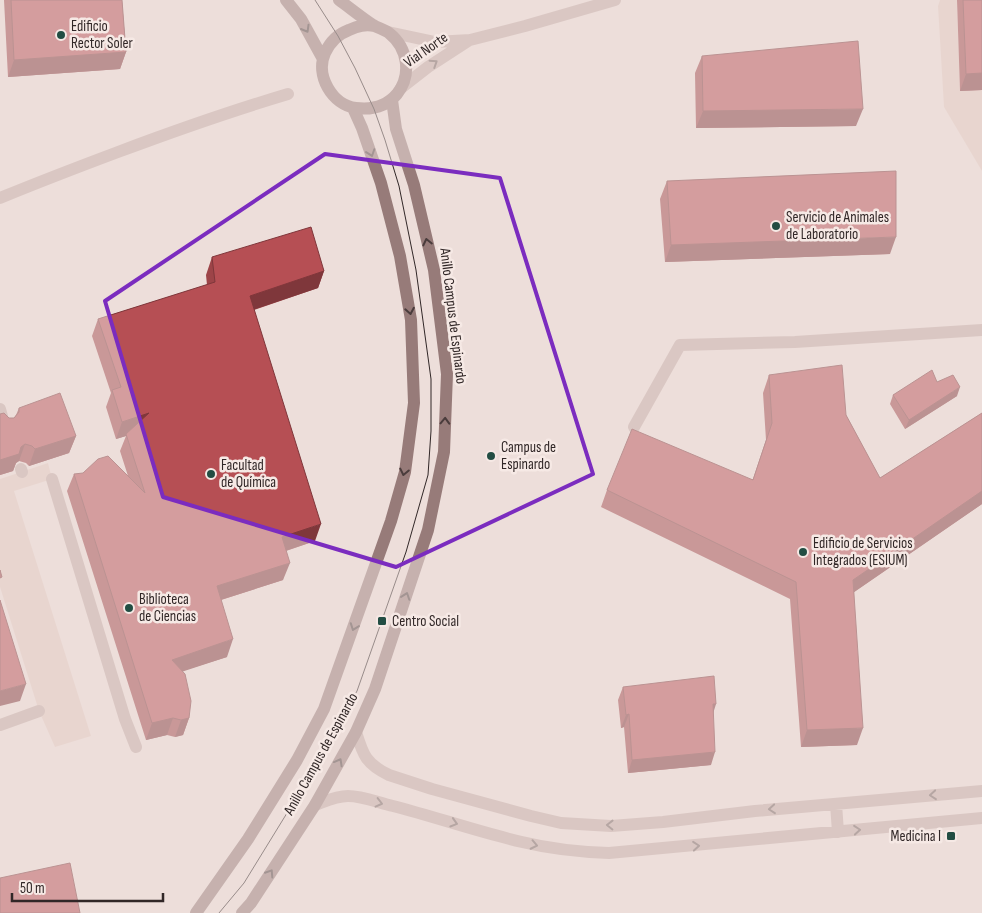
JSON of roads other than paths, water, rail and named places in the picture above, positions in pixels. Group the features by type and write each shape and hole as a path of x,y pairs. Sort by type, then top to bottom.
{"main road":[{"path":"286,0 300,19 323,59"},
{"path":"339,0 374,26 388,32 399,43 405,56 407,70 401,88 392,100 374,109 353,108 340,102 332,94 325,81 323,59 332,41 344,32 359,25 374,26"},
{"name":"Anillo Campus de Espinardo","path":"242,913 315,805 356,732 375,689 428,530 444,452 447,374 434,270 414,185 396,129 392,100"},
{"name":"Anillo Campus de Espinardo","path":"196,913 248,839 297,760 324,708 391,521 405,472 414,403 411,320 400,256 381,183 353,108"}],"street":[{"name":"Vial Norte","path":"388,32 435,42 470,40 615,0"},
{"name":"Vial Norte","path":"401,88 428,67 470,40"},
{"path":"0,198 173,132 288,94"},
{"path":"634,427 680,345 795,342 982,330"},
{"path":"0,409 5,427"},
{"path":"52,479 122,709 136,747"},
{"path":"0,725 39,711"},
{"path":"356,732 362,752 368,761 380,771 389,775 493,806 560,822 611,826 653,823 755,811 982,791"},
{"path":"315,805 337,797 350,796 544,847 581,852 609,853 982,818"},
{"path":"836,804 838,832"}],"tram line":[{"path":"219,913 244,883 303,787 357,691 406,552 428,475 431,431 431,379 416,270 399,186 374,109 338,36 315,0"}],"place":[{"name":"Edificio Rector Soler","path":"61,35"},
{"name":"Servicio de Animales de Laboratorio","path":"776,226"},
{"name":"Campus de Espinardo","path":"491,456"},
{"name":"Facultad de Química","path":"211,474"},
{"name":"Edificio de Servicios Integrados (ESIUM)","path":"803,552"},
{"name":"Biblioteca de Ciencias","path":"129,608"},
{"name":"Centro Social","path":"382,621"},
{"name":"Medicina I","path":"951,836"}]}
